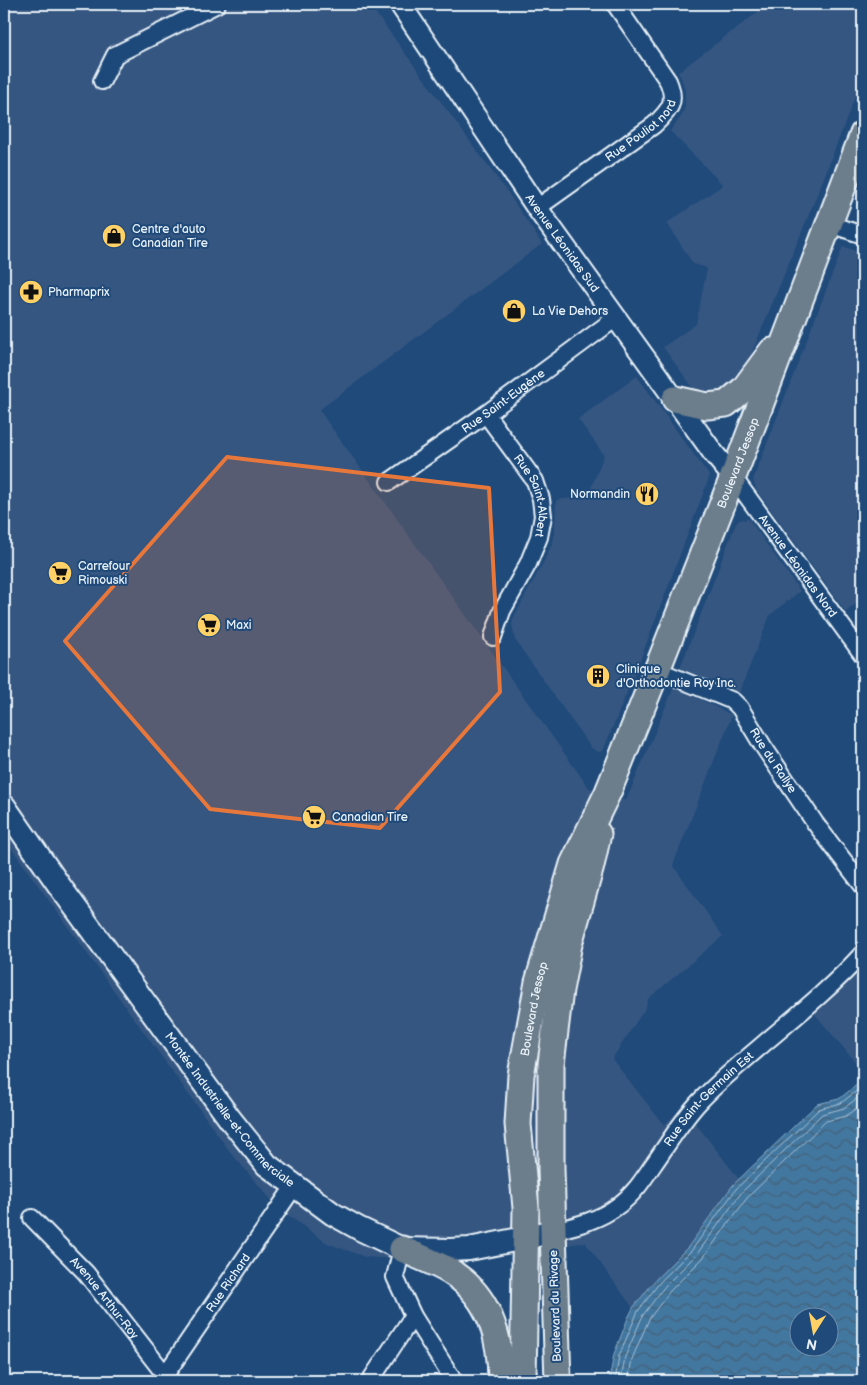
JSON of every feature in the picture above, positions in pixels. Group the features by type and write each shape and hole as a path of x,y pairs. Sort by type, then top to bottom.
{"main road":[{"name":"Boulevard Jessop","path":"525,1238 526,1208 518,1124 521,1075 538,982 573,864 608,792 657,670 733,477 863,134"},
{"path":"675,399 707,406 726,404 744,389 791,324"},
{"name":"Boulevard Jessop","path":"553,1231 551,1064 560,990 608,792"},
{"name":"Montée Industrielle-et-Commerciale","path":"4,806 61,888 230,1119 266,1165 340,1218 360,1230 402,1249 450,1250 469,1248 553,1231"},
{"name":"Boulevard du Rivage","path":"553,1231 558,1381"},
{"path":"523,1381 525,1238"},
{"path":"402,1249 452,1272 466,1283 485,1306 495,1328 501,1362 501,1381"}],"street":[{"path":"102,81 115,55 217,4"},
{"name":"Avenue Léonidas Sud","path":"400,4 537,208 714,454 733,477"},
{"name":"Rue Pouliot nord","path":"537,208 654,125 667,113 671,102 672,90 668,81 615,4"},
{"path":"829,224 863,235"},
{"name":"Rue Saint-Eugène","path":"389,482 486,414 616,318"},
{"name":"Rue Saint-Albert","path":"486,414 534,481 541,499 543,516 540,537 528,564 502,611 493,638"},
{"name":"Avenue Léonidas Nord","path":"733,477 863,655"},
{"name":"Rue du Rallye","path":"657,670 732,701 740,708 815,823 863,886"},
{"name":"Rue Saint-Germain Est","path":"553,1231 574,1227 599,1218 635,1192 699,1103 722,1079 836,981 863,953"},
{"name":"Rue Richard","path":"165,1379 295,1185"},
{"name":"Avenue Arthur-Roy","path":"32,1218 86,1273 165,1379"},
{"path":"402,1249 395,1277 413,1316 454,1381"},
{"path":"370,1381 413,1316"}],"highlighted area":[{"path":"227,457 489,488 500,692 380,828 210,809 65,641"}],"shaded area":[{"path":"4,4 369,4 508,193 542,244 319,410 589,788 626,801 674,687 732,715 673,865 723,936 648,999 646,1007 612,1059 664,1125 683,1107 739,1179 688,1247 656,1279 633,1308 585,1242 484,1259 442,1262 365,1257 327,1243 279,1209 231,1153 4,838"},
{"path":"763,4 863,4 863,76 821,185 744,372 734,383 725,389 712,394 703,394 696,392 663,347 696,324 707,268 693,264 667,223 723,185 670,131 681,117 685,107 685,90 678,72 758,12"},
{"path":"843,246 863,254 863,598 846,612 757,491 753,480"},
{"path":"637,376 709,478 639,663 603,751 599,752 591,748 515,640 512,624 552,544 555,530 556,500 588,496 604,455 578,419"},
{"path":"748,518 800,591 770,615 739,693 680,668 737,521"},
{"path":"863,966 863,1071 814,1013"}],"water":[{"path":"863,1080 863,1381 609,1381 614,1354 633,1308 656,1279 688,1247 733,1185 817,1104 839,1099"}],"place":[{"name":"Centre d'auto Canadian Tire","path":"114,236"},
{"name":"Pharmaprix","path":"31,292"},
{"name":"La Vie Dehors","path":"514,311"},
{"name":"Normandin","path":"647,494"},
{"name":"Carrefour Rimouski","path":"60,573"},
{"name":"Maxi","path":"209,625"},
{"name":"Clinique d'Orthodontie Roy Inc.","path":"598,676"},
{"name":"Canadian Tire","path":"314,817"}]}
